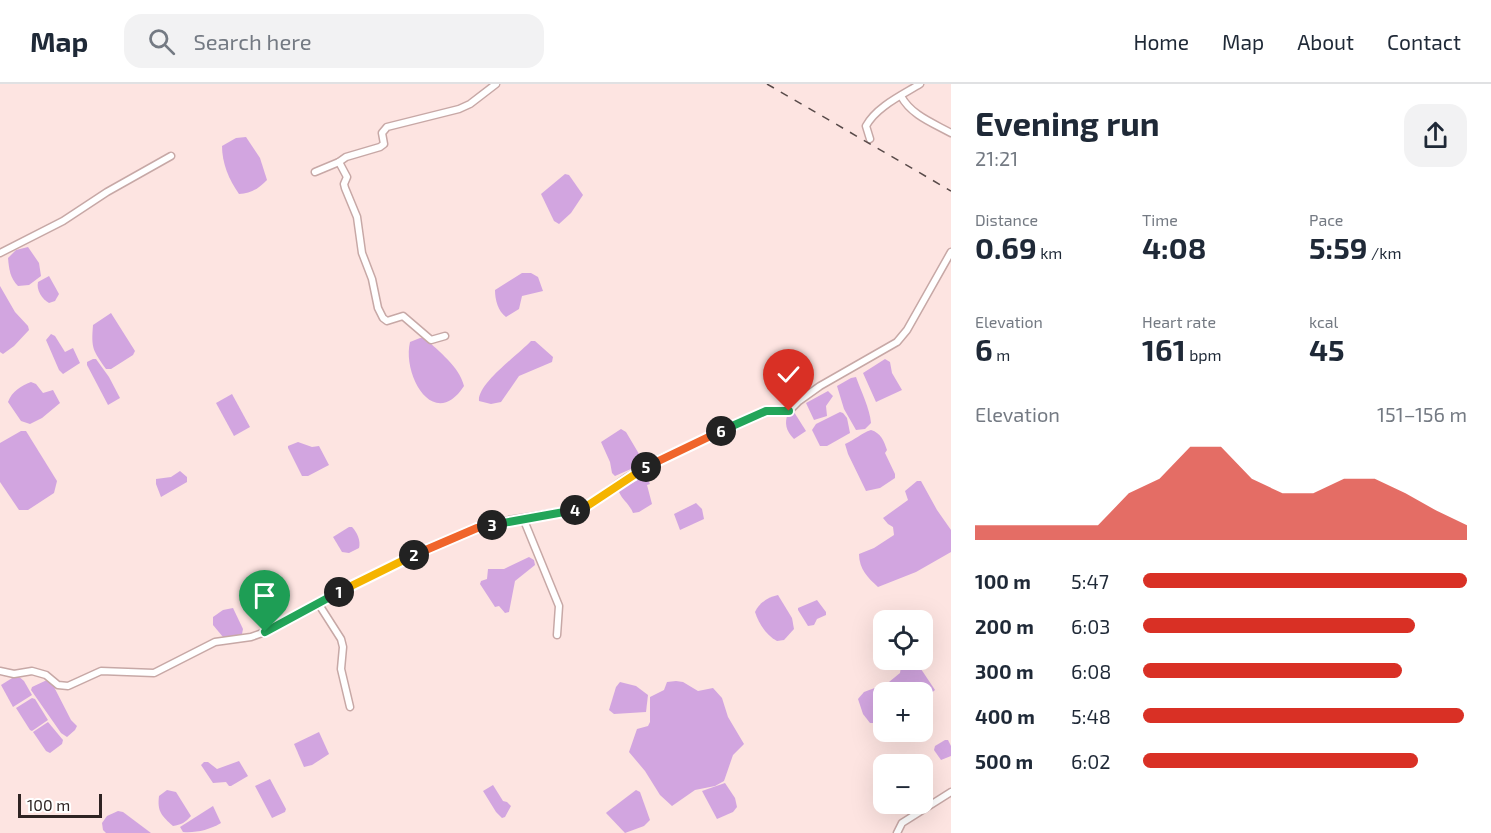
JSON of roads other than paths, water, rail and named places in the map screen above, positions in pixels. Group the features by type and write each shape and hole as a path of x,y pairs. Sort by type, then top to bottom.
{"street":[{"path":"315,172 346,157 380,147 384,144 382,133 387,127 459,109 470,104 496,84"},
{"path":"870,140 866,126 869,120 877,112 920,84"},
{"path":"901,96 910,109 918,115 951,133"},
{"path":"0,253 63,221 107,192 171,156"},
{"path":"339,162 347,177 344,184 357,217 362,254 372,279 382,318 387,321 403,316 431,340 445,336"},
{"path":"0,671 14,674 32,671 46,675 58,685 68,686 101,671 154,673 215,642 250,638 265,632 318,603 477,528 584,508 626,478 659,459 766,411 789,411 820,386 897,342 907,330 951,252"},
{"path":"523,518 559,606 557,635"},
{"path":"318,603 341,639 343,648 341,669 351,707"},
{"path":"897,833 902,823 951,792"}],"railway":[{"path":"767,84 951,191"}]}
